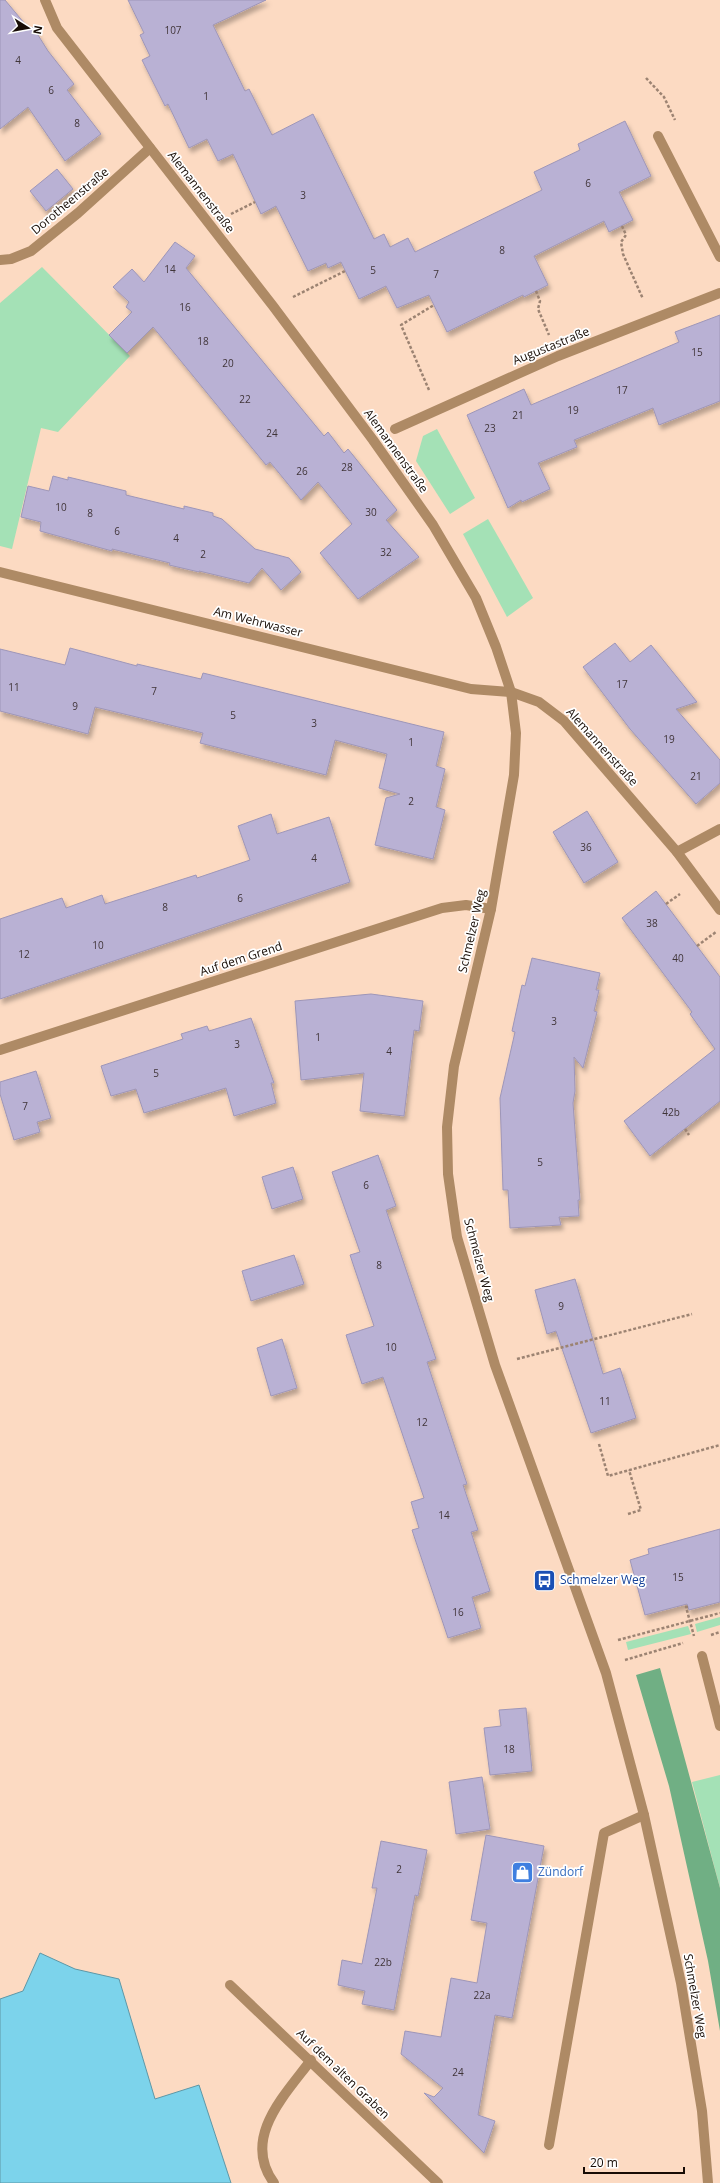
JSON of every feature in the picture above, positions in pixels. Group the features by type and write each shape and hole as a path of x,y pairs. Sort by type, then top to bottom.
{"street":[{"name":"Alemannenstraße","path":"45,0 57,28 287,326 373,440 433,525 476,598 496,647 511,692 539,702 564,721 677,852 720,910"},
{"path":"658,136 720,257"},
{"name":"Dorotheenstraße","path":"0,260 11,259 31,251 78,213 150,148"},
{"name":"Augustastraße","path":"395,429 558,356 652,321 720,293"},
{"name":"Am Wehrwasser","path":"0,572 472,689 511,692"},
{"name":"Schmelzer Weg","path":"511,692 516,733 514,775 491,909 454,1066 446,1127 446,1152 457,1237 495,1365 604,1666 644,1815 681,1983 702,2111 708,2183"},
{"path":"677,852 720,829"},
{"name":"Auf dem Grend","path":"0,1050 442,908 466,905 491,909"},
{"path":"702,1656 720,1726"},
{"path":"549,2145 604,1833 644,1815"},
{"name":"Auf dem alten Graben","path":"230,1985 311,2060 438,2183"},
{"path":"274,2183 263,2160 262,2136 273,2111 311,2060"}],"path":[{"path":"229,215 255,202"},
{"path":"622,226 626,235 621,242 623,254 652,321"},
{"path":"291,298 345,271"},
{"path":"536,291 540,300 538,309 558,356"},
{"path":"434,305 400,325 438,409"},
{"path":"697,946 720,930"},
{"path":"685,1129 689,1135"},
{"path":"495,1365 692,1314"},
{"path":"599,1444 608,1476 720,1445"},
{"path":"628,1514 641,1510 629,1470"},
{"path":"688,1607 686,1607 695,1639"},
{"path":"596,1646 720,1613"},
{"path":"708,1636 720,1632"},
{"path":"604,1666 688,1642"}],"green space":[{"path":"42,267 130,356 58,432 41,428 12,549 0,546 0,303"},
{"path":"437,429 475,498 450,514 416,461 423,436"},
{"path":"488,519 533,598 507,617 463,534"},
{"path":"720,1617 720,1625 697,1632 695,1624"},
{"path":"688,1626 691,1634 628,1650 626,1642"},
{"path":"660,1668 720,1888 720,2031 708,1961 669,1786 636,1675"},
{"path":"720,1775 720,1888 692,1782"}],"water":[{"path":"40,1953 75,1969 119,1979 155,2099 199,2085 231,2183 0,2183 0,1999 23,1991"}],"building":[{"path":"0,0 5,0 30,30 33,27 48,51 74,84 67,90 101,134 65,161 28,107 0,129"},
{"path":"128,0 266,0 213,25 245,91 249,89 272,135 313,114 374,239 384,234 390,247 408,238 415,252 542,190 534,172 580,150 578,144 625,121 651,176 619,192 633,220 609,232 604,221 534,256 548,285 524,297 523,295 447,332 429,295 397,308 386,286 359,299 341,262 328,268 326,263 308,271 276,206 261,214 233,154 218,161 207,139 189,148 168,104 165,106 142,60 150,56 140,35 144,33"},
{"path":"57,169 73,189 46,211 30,191"},
{"path":"175,242 195,256 186,268 324,436 328,432 344,453 348,449 397,510 386,520 419,557 358,599 320,553 352,524 318,482 301,500 270,462 266,465 153,327 127,353 109,335 132,312 126,307 129,302 113,287 132,269 144,282"},
{"path":"720,315 720,401 659,425 653,408 574,440 577,447 538,463 550,489 522,502 521,500 508,508 467,415 524,389 531,405 679,342 675,332"},
{"path":"53,476 68,480 68,477 126,491 126,495 184,509 184,506 213,513 213,516 222,519 255,549 289,558 301,572 281,590 262,568 249,583 169,565 170,563 112,549 112,551 40,531 41,522 21,517 28,486 49,491"},
{"path":"615,643 630,662 651,645 697,702 676,709 720,760 720,783 696,804 630,729 583,667"},
{"path":"70,648 137,666 137,664 201,679 203,673 444,732 436,766 445,769 436,807 445,810 433,859 375,845 386,798 400,794 379,788 387,754 335,740 326,775 200,743 203,733 95,707 88,734 0,711 0,649 65,665"},
{"path":"587,811 618,862 584,883 553,832"},
{"path":"271,814 277,834 329,817 350,882 0,999 0,919 62,898 66,908 102,895 105,904 196,875 197,878 250,860 238,826"},
{"path":"656,891 720,977 720,1101 650,1156 624,1121 715,1049 690,1014 692,1012 622,918"},
{"path":"532,958 600,973 596,990 599,990 594,1011 597,1012 583,1068 574,1057 575,1091 573,1103 580,1200 578,1200 579,1216 559,1217 561,1225 510,1228 508,1190 503,1190 500,1098 515,1032 512,1031 522,985 525,986"},
{"path":"371,994 423,1001 419,1031 414,1030 404,1116 360,1111 364,1073 301,1080 295,1001"},
{"path":"251,1018 274,1083 271,1083 276,1103 234,1116 226,1088 144,1113 136,1089 111,1096 101,1066 183,1039 181,1034 207,1026 209,1031"},
{"path":"36,1071 51,1118 37,1122 40,1132 14,1140 0,1094 0,1082"},
{"path":"378,1155 396,1206 386,1210 436,1359 427,1362 467,1484 463,1485 478,1530 471,1532 490,1591 472,1597 481,1628 448,1638 412,1530 419,1528 411,1502 424,1498 383,1377 362,1384 346,1335 374,1326 350,1255 360,1252 332,1172"},
{"path":"293,1167 303,1199 272,1209 262,1177"},
{"path":"294,1255 304,1284 251,1301 242,1271"},
{"path":"575,1279 603,1374 620,1368 636,1418 591,1433 556,1331 547,1334 535,1290"},
{"path":"282,1339 297,1388 271,1396 257,1348"},
{"path":"720,1529 720,1602 689,1610 687,1604 645,1615 630,1560 649,1554 648,1549"},
{"path":"526,1708 532,1771 490,1775 484,1728 501,1726 499,1710"},
{"path":"482,1777 490,1829 456,1834 449,1782"},
{"path":"486,1835 544,1846 512,2018 495,2015 478,2115 495,2121 484,2153 424,2093 434,2097 443,2088 401,2054 405,2031 441,2037 451,1978 477,1983 487,1923 471,1920"},
{"path":"381,1841 427,1850 418,1896 415,1895 394,2010 362,2004 365,1991 338,1985 342,1960 362,1964 377,1888 372,1888"}],"place":[{"name":"Schmelzer Weg","path":"544,1580"},
{"name":"Zündorf","path":"522,1872"}]}
